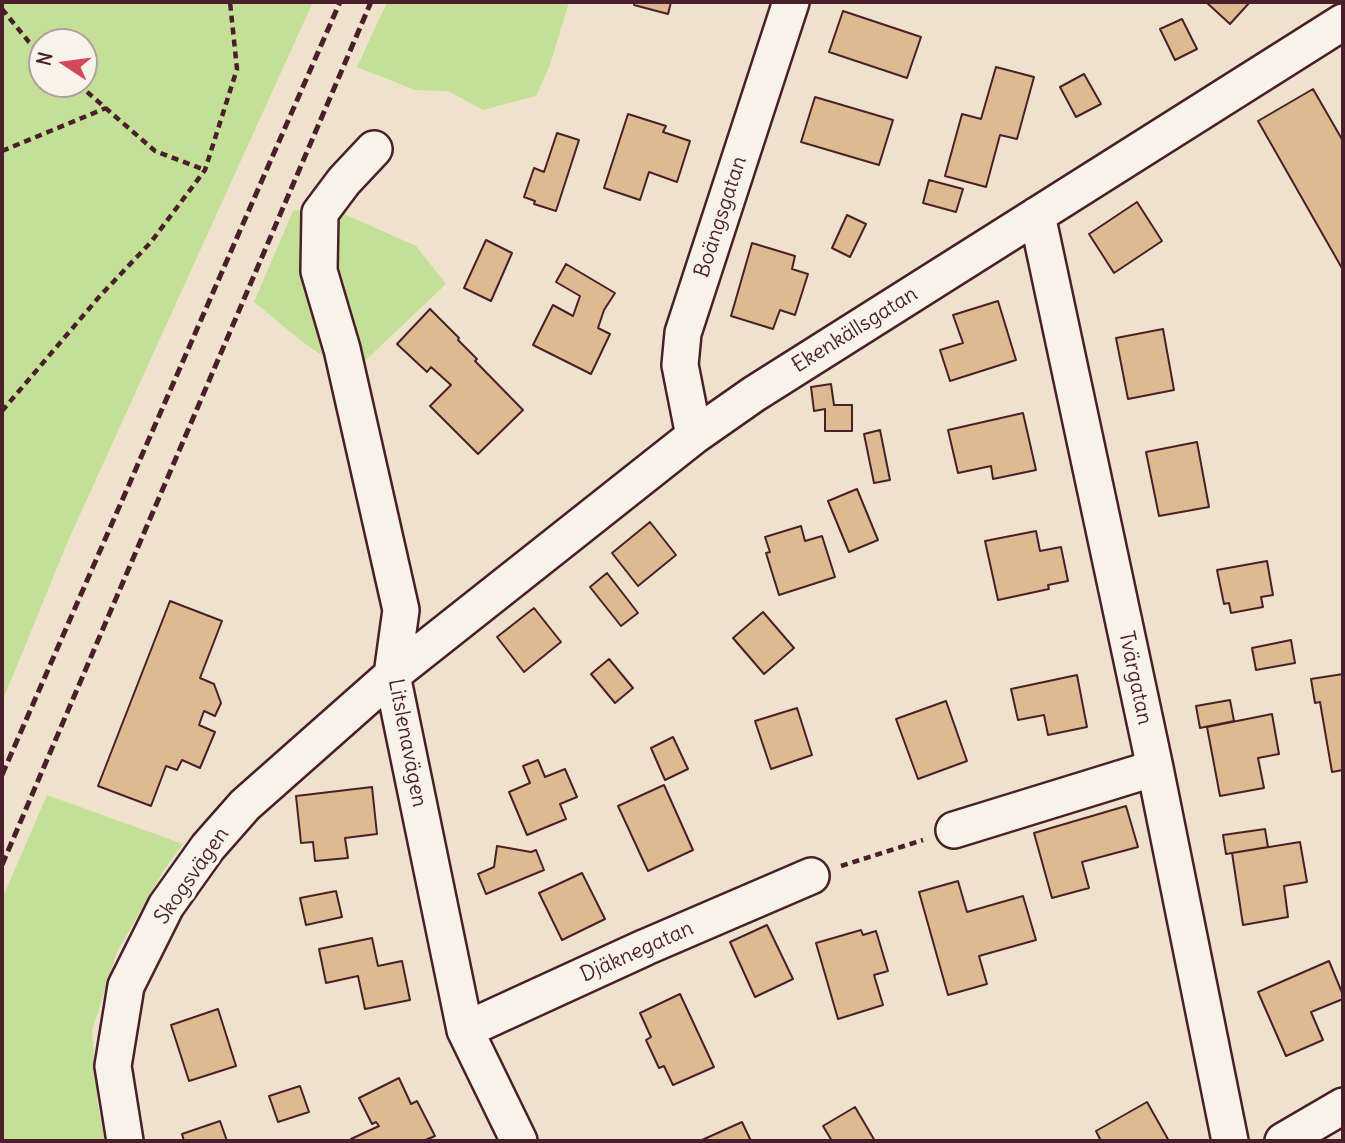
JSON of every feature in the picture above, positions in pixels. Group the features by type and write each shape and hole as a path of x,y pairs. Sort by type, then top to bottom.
{"street":[{"name":"Boängsgatan","path":"695,436 680,365 682,333 791,2"},
{"name":"Ekenkällsgatan","path":"392,675 695,436 754,394 1343,22"},
{"name":"Litslenavägen","path":"374,149 344,181 320,214 319,271 342,349 401,610 392,675 465,1030 519,1141"},
{"name":"Tvärgatan","path":"1037,215 1155,768 1230,1141"},
{"name":"Skogsvägen","path":"125,1141 113,1066 127,986 166,906 208,847 246,805 392,675"},
{"path":"954,830 1155,768"},
{"name":"Djäknegatan","path":"465,1030 646,947 811,876"},
{"path":"1283,1141 1343,1106"}],"path":[{"path":"2,411 99,297 151,242 205,170 237,69 230,2"},
{"path":"2,9 28,41"},
{"path":"94,98 155,151 205,170"},
{"path":"2,151 106,108"},
{"path":"811,876 954,830"}],"green space":[{"path":"2,2 313,2 68,541 2,702"},
{"path":"387,2 569,2 550,65 536,96 483,110 448,91 415,90 357,67"},
{"path":"324,205 416,246 446,284 350,375 304,343 254,302 293,211"},
{"path":"47,795 183,844 164,870 117,952 92,1031 98,1106 105,1141 2,1141 2,899"}],"building":[{"path":"635,2 671,2 668,14 634,5"},
{"path":"1206,2 1250,2 1230,24"},
{"path":"843,11 921,37 907,78 829,52"},
{"path":"1182,19 1197,49 1175,60 1160,29"},
{"path":"996,67 1034,77 1017,139 1000,135 986,187 945,176 962,114 981,119"},
{"path":"1084,74 1101,104 1076,117 1060,87"},
{"path":"1313,89 1343,141 1343,270 1258,121"},
{"path":"815,97 893,120 879,165 801,142"},
{"path":"628,114 666,126 663,132 690,141 677,182 649,172 640,200 604,188"},
{"path":"557,133 579,140 556,211 534,204 535,201 524,197 534,168 544,172"},
{"path":"929,180 963,189 956,212 923,203"},
{"path":"1137,202 1162,241 1114,273 1089,234"},
{"path":"847,215 866,224 850,257 832,248"},
{"path":"486,240 512,253 491,301 464,288"},
{"path":"752,243 795,256 792,269 808,274 795,315 780,310 773,329 731,316"},
{"path":"566,264 615,293 604,310 598,328 610,334 591,374 533,345 553,305 573,316 580,296 556,282"},
{"path":"998,301 1016,360 950,381 940,350 963,343 953,315"},
{"path":"430,309 459,338 477,359 475,361 523,410 478,454 430,406 451,385 431,367 427,372 397,344"},
{"path":"1163,329 1174,390 1128,399 1116,338"},
{"path":"831,384 834,405 852,405 852,431 825,431 825,409 814,411 811,387"},
{"path":"1023,413 1036,470 993,479 991,466 958,473 948,430"},
{"path":"880,430 890,480 874,483 864,434"},
{"path":"1197,442 1209,507 1159,516 1146,452"},
{"path":"857,489 878,540 849,552 828,501"},
{"path":"650,522 676,555 638,586 612,553"},
{"path":"801,526 805,541 822,536 835,577 779,595 766,553 770,552 765,537"},
{"path":"1036,531 1040,551 1061,547 1068,581 1048,585 1049,589 998,600 985,541"},
{"path":"1267,561 1273,595 1261,597 1263,607 1231,613 1229,603 1224,604 1217,570"},
{"path":"607,573 638,613 621,626 590,587"},
{"path":"170,601 222,621 200,678 214,684 221,703 215,716 204,711 199,725 215,732 200,768 182,760 177,770 166,766 151,806 98,786"},
{"path":"534,608 561,642 524,672 497,637"},
{"path":"763,612 794,648 764,674 733,638"},
{"path":"1291,640 1295,663 1256,670 1252,648"},
{"path":"609,659 633,688 615,703 591,674"},
{"path":"1343,674 1343,770 1332,772 1320,702 1315,703 1311,679"},
{"path":"1077,675 1087,727 1048,735 1044,715 1018,720 1011,689"},
{"path":"1230,700 1234,721 1200,728 1196,706"},
{"path":"946,701 967,761 918,779 896,719"},
{"path":"797,708 812,755 771,769 755,721"},
{"path":"1272,714 1279,754 1258,758 1264,788 1220,796 1207,727"},
{"path":"673,737 688,769 665,780 651,748"},
{"path":"538,760 545,777 565,769 577,797 560,804 566,819 527,835 509,792 530,783 523,766"},
{"path":"664,785 693,850 648,871 618,806"},
{"path":"372,787 377,834 345,838 348,858 315,861 313,842 301,843 296,796"},
{"path":"1126,806 1138,847 1082,862 1089,888 1052,898 1034,833"},
{"path":"1265,829 1268,847 1226,854 1223,835"},
{"path":"1300,842 1307,882 1284,886 1288,917 1243,925 1232,853"},
{"path":"497,846 531,852 536,850 544,870 486,894 478,874 494,867"},
{"path":"582,873 605,919 562,940 539,893"},
{"path":"958,881 967,912 1023,896 1036,940 979,956 987,984 948,995 919,892"},
{"path":"336,891 342,917 306,925 300,898"},
{"path":"767,925 793,979 755,997 730,942"},
{"path":"861,930 863,935 876,931 888,971 874,975 883,1005 838,1019 816,943"},
{"path":"372,938 378,966 402,961 410,1000 365,1009 358,976 326,983 319,949"},
{"path":"1329,961 1343,999 1311,1012 1323,1040 1286,1056 1258,992"},
{"path":"680,994 714,1067 673,1085 664,1066 659,1068 646,1040 651,1037 640,1013"},
{"path":"218,1009 236,1066 189,1081 171,1025"},
{"path":"399,1078 411,1104 417,1101 435,1136 423,1141 352,1141 351,1139 379,1126 376,1122 372,1124 359,1098"},
{"path":"300,1086 309,1112 278,1122 269,1096"},
{"path":"1147,1102 1169,1141 1101,1141 1096,1131"},
{"path":"855,1107 875,1141 832,1141 823,1126"},
{"path":"220,1121 227,1141 184,1141 182,1134"},
{"path":"742,1122 751,1141 702,1140"}],"railway":[{"path":"2,775 340,2"},
{"path":"2,865 371,2"}]}
